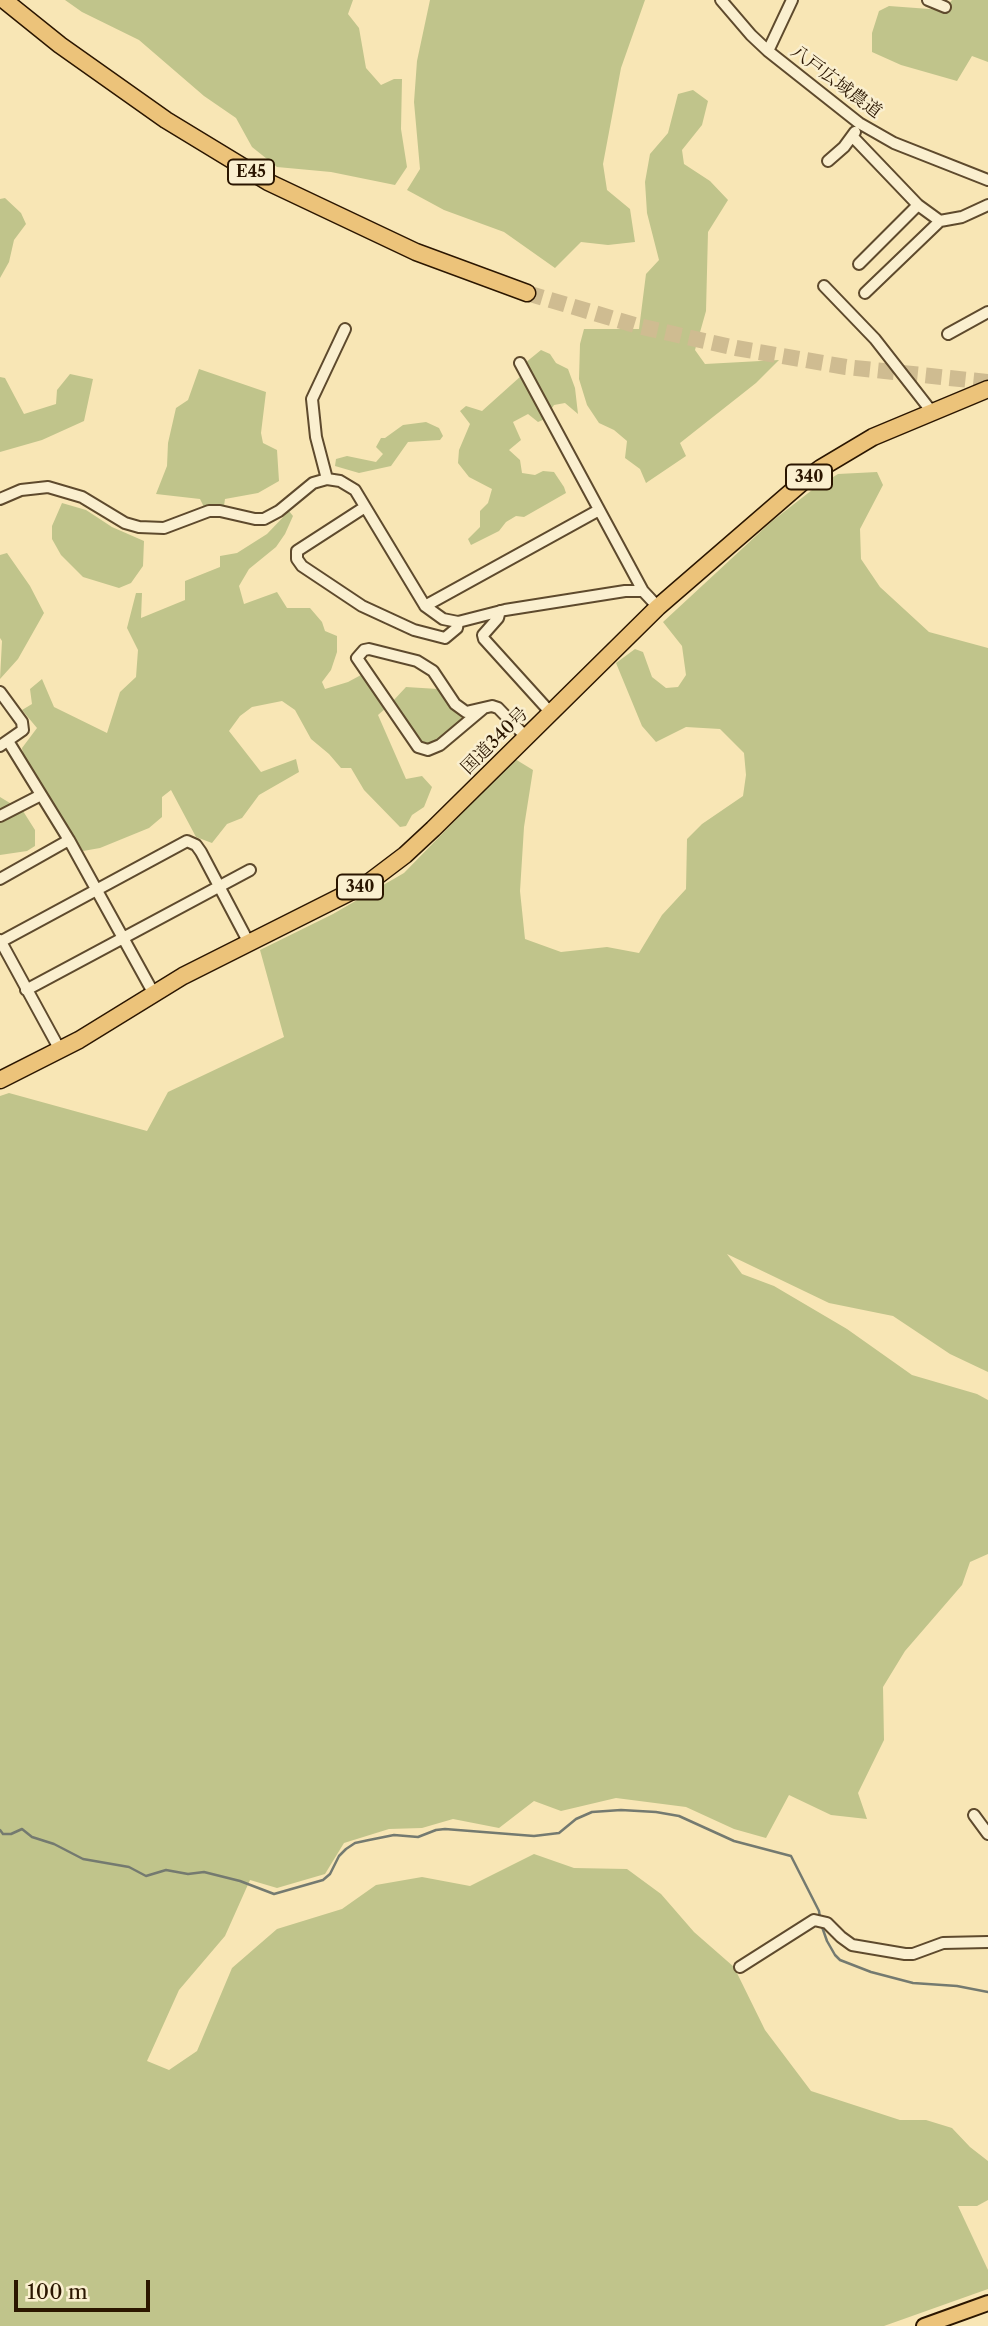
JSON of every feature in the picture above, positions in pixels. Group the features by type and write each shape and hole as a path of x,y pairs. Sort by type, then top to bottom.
{"highway":[{"name":"E45","path":"4,0 60,45 166,120 268,182 416,252 527,293"},
{"name":"国道340号","path":"0,1080 60,1050 192,971 345,896 388,869 414,847 658,607 821,468 873,437 988,390"}],"main road":[{"path":"923,2326 988,2303"}],"street":[{"name":"八戸広域農道","path":"721,0 768,51 859,123 904,148 988,180"},
{"path":"768,51 792,0"},
{"path":"928,0 945,7"},
{"path":"828,161 852,136 859,123"},
{"path":"852,136 918,205 940,221"},
{"path":"859,264 918,205"},
{"path":"865,293 940,221 962,217 988,205"},
{"path":"824,286 875,339 932,412"},
{"path":"948,334 988,312"},
{"path":"327,479 316,437 312,399 345,329"},
{"path":"520,363 643,592 658,607"},
{"path":"0,499 37,487 61,489 82,497 125,523 139,527 164,528 209,511 264,519 279,511 313,483 327,479 347,484 355,490 425,606 443,620 458,622 499,611 625,591 643,592"},
{"path":"365,507 297,551 297,559 302,566 362,606 414,630 445,638 457,628 458,622"},
{"path":"425,606 599,510"},
{"path":"499,611 498,618 483,635 484,639 551,713"},
{"path":"484,708 440,745 428,750 418,747 357,658 360,653 369,649 418,661 433,671 455,704 466,712 492,706 498,708 526,737"},
{"path":"0,692 22,722 23,730 4,743 69,840 122,940 154,993"},
{"path":"0,817 41,795"},
{"path":"0,879 69,840"},
{"path":"60,1050 0,941 187,841 196,845 249,943"},
{"path":"26,990 250,870"},
{"path":"974,1815 988,1834"},
{"path":"740,1967 814,1920 828,1923 852,1945 905,1954 913,1954 943,1943 988,1942"}],"green space":[{"path":"65,0 353,0 348,14 359,28 366,68 381,85 394,79 402,79 401,129 407,167 395,185 331,172 277,167 252,147 236,118 204,96 139,40 82,12"},
{"path":"430,0 645,0 621,68 603,164 607,190 630,209 635,242 608,245 581,242 555,268 504,232 444,210 407,190 420,169 414,102 417,61"},
{"path":"952,0 988,0 988,62 972,56 957,81 901,65 872,52 872,33 879,11 889,6 943,10"},
{"path":"693,90 708,101 702,125 682,150 684,164 710,181 728,200 708,232 706,311 695,350 705,364 779,360 756,383 680,443 686,456 646,483 640,469 625,458 627,441 614,430 599,423 587,405 579,379 580,344 584,329 639,329 646,274 659,260 647,213 645,182 650,154 668,133 678,94"},
{"path":"5,198 21,213 26,224 14,240 9,262 0,278 0,199"},
{"path":"541,350 568,369 575,388 578,414 565,403 554,405 545,419 538,422 528,414 513,422 521,440 509,450 520,460 522,473 535,475 543,471 554,472 566,493 524,517 516,516 506,522 499,531 471,545 468,539 480,527 480,511 488,503 492,489 469,477 458,463 459,450 470,424 460,411 466,406 482,411 521,376 525,363"},
{"path":"199,369 266,392 261,433 263,443 277,450 279,481 258,493 225,499 224,506 204,507 200,499 156,494 167,466 168,443 176,408 188,400"},
{"path":"70,374 93,379 84,421 42,440 0,452 0,377 5,378 24,414 56,404 57,390"},
{"path":"426,422 439,428 443,436 440,440 408,442 391,466 359,473 335,466 336,459 347,456 376,462 383,454 376,447 381,438 403,425"},
{"path":"877,472 883,485 860,529 861,559 880,587 929,632 988,648 988,1372 950,1354 893,1316 829,1303 727,1254 742,1274 774,1286 847,1329 912,1375 977,1394 988,1400 988,1554 970,1562 962,1585 905,1651 883,1687 884,1740 858,1793 867,1819 831,1815 789,1795 766,1838 734,1829 686,1807 616,1798 561,1811 534,1801 499,1828 453,1819 422,1828 389,1829 344,1843 325,1874 277,1888 250,1880 225,1936 179,1990 147,2061 169,2070 197,2051 232,1968 277,1929 342,1909 376,1885 422,1877 470,1886 534,1854 574,1868 627,1869 661,1894 694,1932 734,1967 765,2030 811,2091 900,2120 926,2120 952,2128 988,2161 988,2200 977,2206 958,2206 988,2270 988,2289 884,2326 0,2326 0,1096 9,1093 147,1131 168,1092 284,1037 260,950 333,914 404,873 515,759 533,770 524,827 520,891 525,939 561,952 607,947 639,953 662,915 686,889 687,839 702,824 743,796 746,775 744,753 720,729 686,727 656,742 642,726 616,663 635,649 643,652 652,677 666,688 678,687 686,675 682,646 663,622 771,522 812,490 838,474"},
{"path":"62,503 86,510 112,527 144,541 143,566 131,583 119,588 83,577 61,555 52,539 52,526"},
{"path":"289,511 293,516 285,534 276,547 249,569 239,586 244,604 277,592 287,608 310,608 322,622 325,631 337,636 337,652 331,670 322,682 325,689 361,675 386,708 378,715 406,779 422,776 432,787 424,807 412,815 406,826 400,827 364,790 351,768 341,768 311,739 295,710 282,701 252,707 240,716 229,731 261,772 296,759 299,772 259,795 242,818 227,824 212,843 196,837 171,790 162,797 162,817 149,828 100,848 83,851 23,754 22,748 37,728 22,710 32,704 30,689 42,679 54,707 107,733 120,692 136,677 138,650 127,628 136,593 142,593 141,618 185,600 185,581 220,567 220,556 237,553 267,534"},
{"path":"7,553 30,586 44,613 18,659 0,679 0,555"},
{"path":"406,687 438,689 461,717 461,721 437,742 426,746 419,742 392,702"},
{"path":"0,797 23,811 35,830 35,846 27,851 0,855"}],"waterway":[{"path":"0,1830 3,1834 11,1834 22,1829 32,1837 54,1844 83,1859 129,1867 146,1876 166,1870 188,1874 204,1872 240,1881 274,1894 323,1880 330,1874 339,1856 355,1843 394,1835 418,1837 445,1829 534,1836 559,1833 576,1819 592,1812 656,1812 679,1816 734,1841 791,1856 820,1918"},
{"path":"821,1924 827,1941 840,1960 871,1972 913,1983 957,1986 988,1992"}],"tunnel":[{"path":"527,293 638,326 736,348 846,367 988,382"}]}
